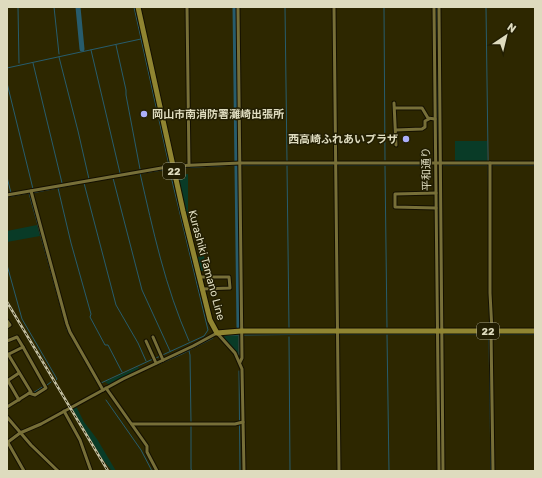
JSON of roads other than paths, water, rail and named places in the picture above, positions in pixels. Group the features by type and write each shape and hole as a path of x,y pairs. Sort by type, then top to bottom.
{"main road":[{"name":"Kurashiki Tamano Line","path":"138,7 170,166 202,289 212,324 217,333 241,334 439,331 491,333 535,331"}],"street":[{"path":"187,7 189,165"},
{"path":"238,7 238,164 242,358 240,362"},
{"path":"334,7 339,471"},
{"name":"平和通り","path":"434,7 435,119 439,163 436,193 439,331"},
{"path":"439,7 439,471"},
{"path":"394,104 396,145"},
{"path":"395,108 422,108 424,113 430,119"},
{"path":"396,130 422,129 425,127 425,121 435,119"},
{"path":"489,163 493,471"},
{"path":"7,195 31,192 170,166 238,164 535,163"},
{"path":"31,192 67,324 103,390"},
{"path":"436,193 395,194 395,208 436,208"},
{"path":"199,277 229,277 230,288 202,289"},
{"path":"7,321 10,325 7,327"},
{"path":"439,331 443,471"},
{"path":"24,471 8,443 20,433 64,411 127,376 193,346 217,333 235,353 240,362 243,376 241,422 244,471"},
{"path":"7,341 17,337 45,386 35,395 31,394 7,406"},
{"path":"153,337 163,360"},
{"path":"146,341 156,363"},
{"path":"149,346 156,343"},
{"path":"23,347 7,354 31,394"},
{"path":"19,373 7,381 19,400"},
{"path":"106,388 147,446 147,452 158,471"},
{"path":"64,411 80,440 91,471"},
{"path":"7,417 43,458 58,471"},
{"path":"132,424 235,424 241,422"}],"waterway":[{"path":"18,7 19,63"},
{"path":"54,7 59,54"},
{"path":"78,7 82,49"},
{"path":"134,7 169,165"},
{"path":"235,7 239,327"},
{"path":"285,7 287,161"},
{"path":"384,7 385,160"},
{"path":"436,7 441,471"},
{"path":"486,7 489,226"},
{"path":"7,68 141,39"},
{"path":"116,45 126,90 140,169"},
{"path":"91,50 120,173"},
{"path":"59,57 89,179"},
{"path":"33,63 62,183"},
{"path":"7,83 33,189"},
{"path":"178,168 237,165 426,165"},
{"path":"287,165 289,328"},
{"path":"441,165 488,165"},
{"path":"491,165 535,165"},
{"path":"385,166 387,328"},
{"path":"156,358 204,336 208,330 169,168"},
{"path":"137,174 169,169"},
{"path":"140,173 166,279 189,341"},
{"path":"7,177 11,193"},
{"path":"113,178 142,290 170,351"},
{"path":"84,183 116,305 138,343 146,361"},
{"path":"32,193 84,183"},
{"path":"58,188 71,243 91,314 90,317 105,345 108,345 122,372"},
{"path":"29,193 67,330 97,383"},
{"path":"7,197 29,193"},
{"path":"7,265 22,319 57,379 56,380"},
{"path":"489,302 490,328"},
{"path":"239,334 239,355"},
{"path":"244,335 336,334"},
{"path":"340,334 436,334"},
{"path":"387,334 389,471"},
{"path":"444,334 535,334"},
{"path":"223,335 238,335"},
{"path":"289,337 290,471"},
{"path":"159,364 213,338"},
{"path":"489,338 491,471"},
{"path":"189,351 191,422"},
{"path":"101,383 153,359"},
{"path":"239,371 240,471"},
{"path":"47,385 51,382"},
{"path":"33,393 44,386"},
{"path":"106,400 141,450 152,471"},
{"path":"7,409 13,405"},
{"path":"191,425 192,471"}],"railway":[{"path":"7,302 108,471"}],"place":[{"name":"岡山市南消防署灘崎出張所","path":"144,114"},
{"name":"西高崎ふれあいプラザ","path":"406,139"}]}
